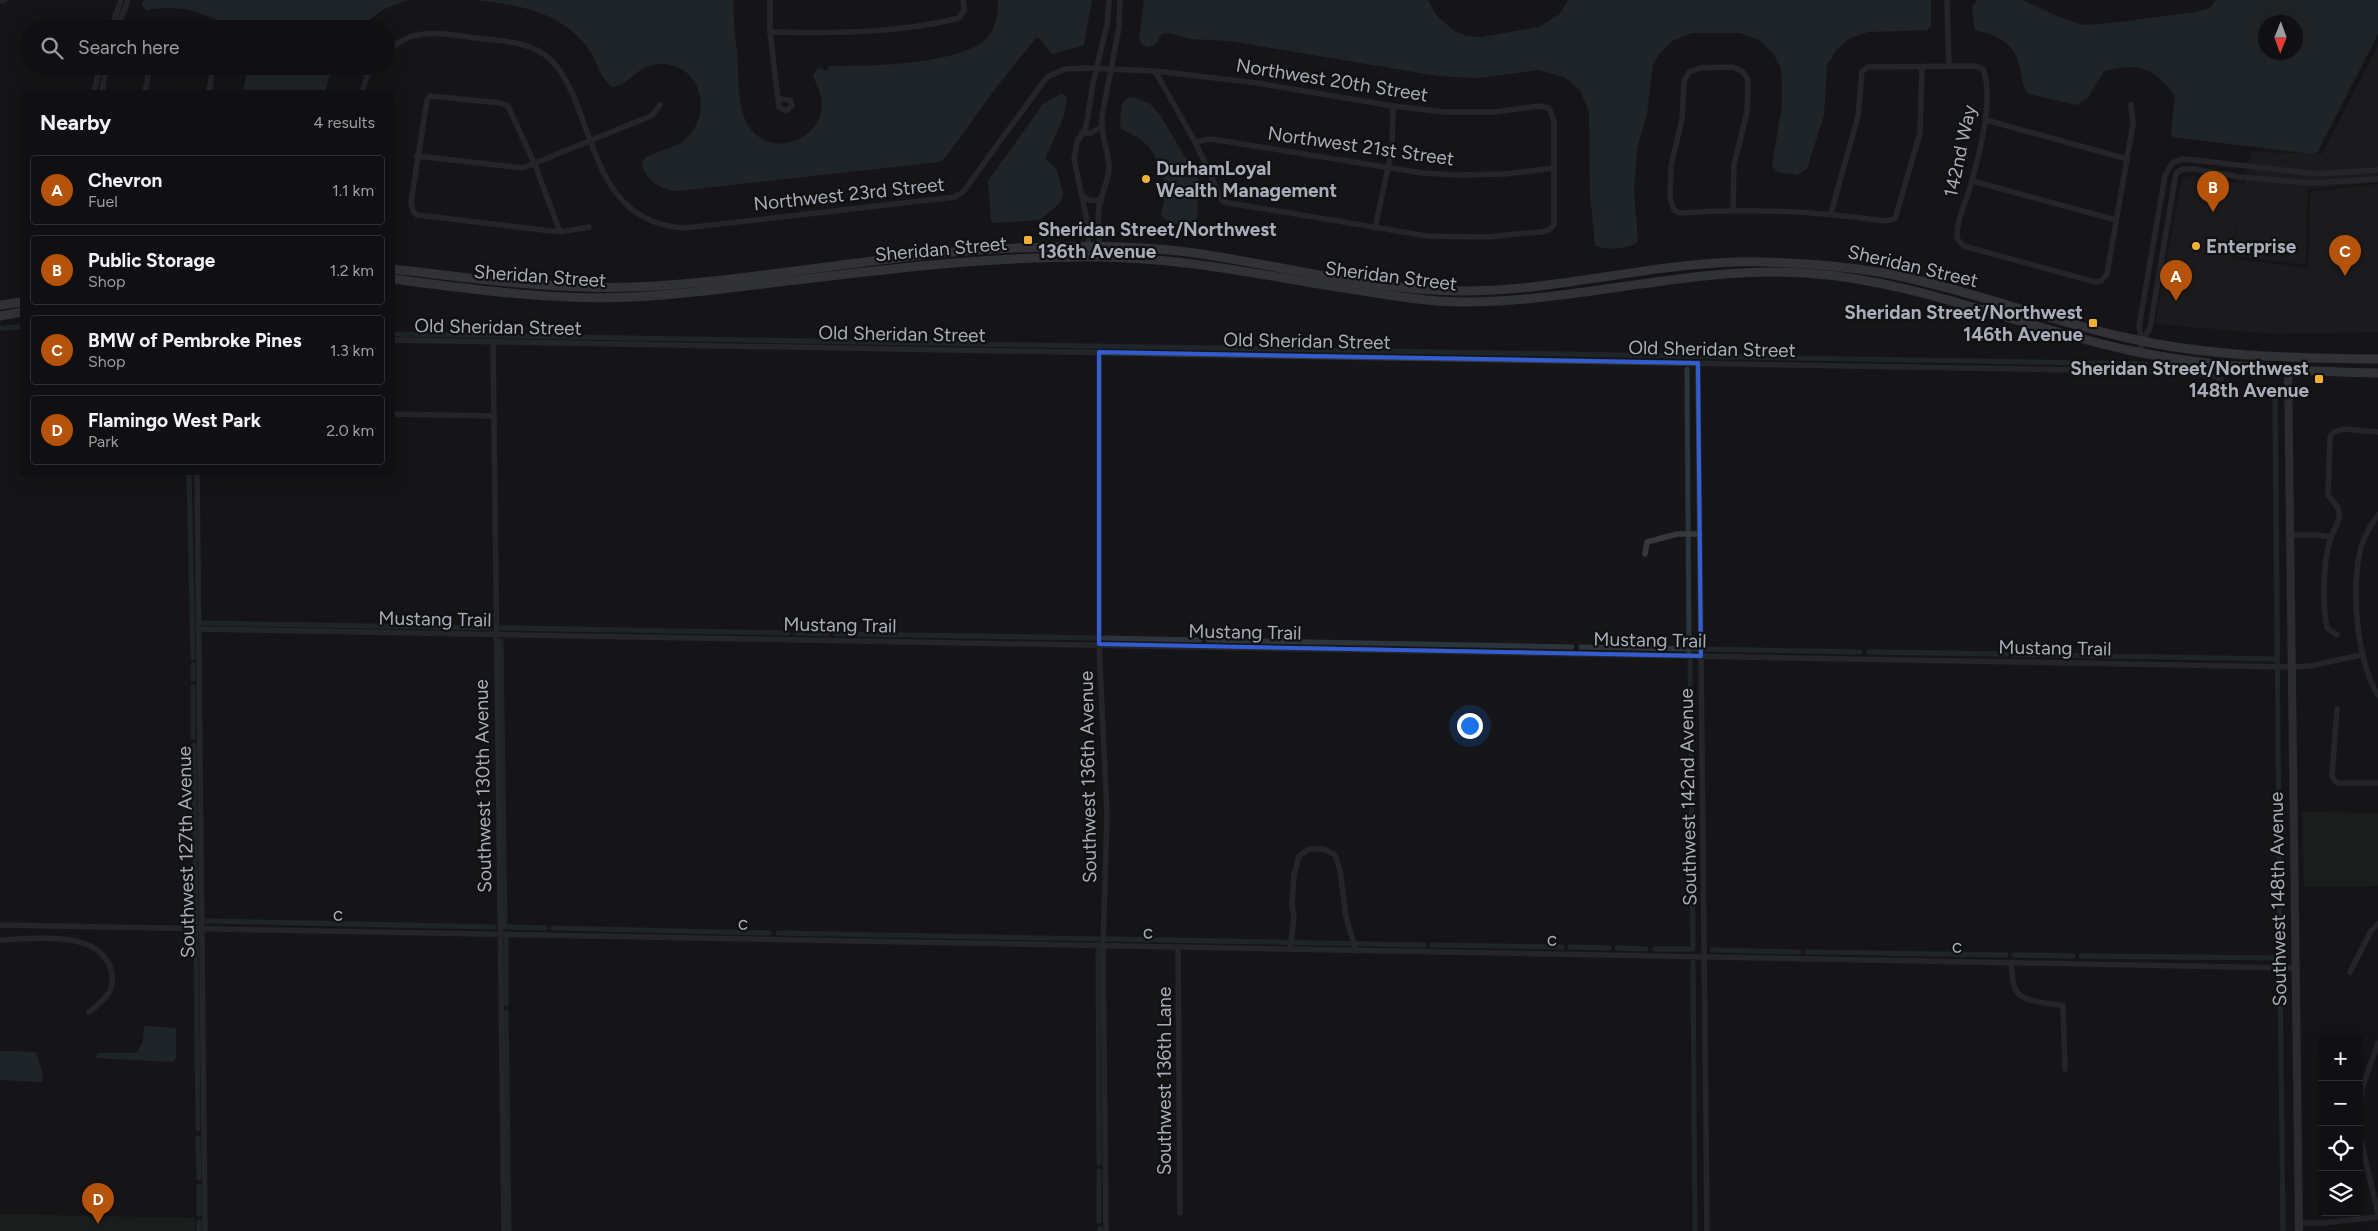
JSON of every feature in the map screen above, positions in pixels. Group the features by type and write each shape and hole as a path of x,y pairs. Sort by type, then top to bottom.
{"main road":[{"name":"Sheridan Street","path":"395,269 547,286 637,287 992,249 1100,246 1143,247 1193,253 1395,286 1465,291 1502,290 1702,265 1755,261 1807,263 1885,273 1932,284 2082,327 2142,341 2209,352 2280,359 2378,359"},
{"name":"Sheridan Street","path":"395,279 543,296 586,298 635,297 922,266 992,260 1101,257 1192,263 1392,296 1465,302 1518,298 1701,275 1754,272 1806,274 1883,284 2072,337 2140,352 2257,369 2378,373"},
{"path":"0,305 20,302"},
{"path":"0,316 20,312"},
{"path":"2257,369 2280,359 2288,371"}],"street":[{"path":"0,1 4,0"},
{"path":"114,20 120,0"},
{"path":"120,20 128,0"},
{"path":"770,0 770,32 778,99"},
{"path":"770,32 835,33 892,29 960,18 964,10 963,0"},
{"path":"1089,257 1088,225 1074,159 1076,146 1086,127 1107,25 1109,0"},
{"path":"1101,257 1099,206 1109,169 1108,154 1101,127 1119,27 1120,0"},
{"path":"1831,214 1858,116 1862,71 1868,67 1949,65 1948,0"},
{"path":"395,46 411,36 432,33 522,44 548,58 570,89 591,142"},
{"name":"142nd Way","path":"1949,65 1975,66 1983,69 1986,78 1986,120 1972,181 1956,230 1957,239 1964,246 2095,282 2102,281 2107,274 2116,220"},
{"path":"1733,209 1734,165 1747,112 1748,80 1743,72 1733,67 1700,68 1689,72 1684,81 1682,119 1671,166 1670,200 1674,210 1680,214 1733,209 1788,210 1884,221 1895,219 1920,134 1922,67"},
{"name":"Northwest 23rd Street","path":"591,142 613,192 630,209 650,222 666,227 685,228 955,197 963,192 1047,77 1065,69 1110,69"},
{"name":"Northwest 20th Street","path":"1110,69 1155,71 1257,83 1393,106 1444,112 1495,112 1539,106 1549,108 1554,120 1554,168"},
{"path":"1155,71 1195,142 1224,202 1427,236 1486,237 1541,232 1549,230 1554,225 1554,168"},
{"path":"94,90 98,75"},
{"path":"102,90 105,75"},
{"path":"145,90 148,75"},
{"path":"208,90 211,75"},
{"path":"363,90 368,75"},
{"path":"560,232 535,165 508,106 500,103 430,96 427,100 417,156 411,202 413,212 422,217 560,232 589,228"},
{"path":"417,156 523,168 535,165 653,115 660,105"},
{"path":"1972,181 2116,220 2133,124 2131,105"},
{"path":"1375,228 1392,149 1393,106"},
{"path":"1986,120 2127,159"},
{"path":"1082,133 1094,132 1101,127"},
{"name":"Northwest 21st Street","path":"1195,142 1211,138 1388,167 1458,175 1505,174 1554,168"},
{"path":"2142,341 2139,326 2165,176 2172,164 2182,160 2194,160 2317,174 2378,170"},
{"path":"2140,352 2142,341 2150,328 2176,172 2183,169 2311,183 2378,179"},
{"path":"1082,196 1089,200 1101,201"},
{"name":"Old Sheridan Street","path":"395,340 2187,372 2215,376 2221,379"},
{"name":"Southwest 130th Avenue","path":"492,342 504,1231"},
{"name":"Southwest 136th Avenue","path":"1099,352 1100,644 1107,814 1103,946 1106,1231"},
{"name":"Southwest 142nd Avenue","path":"1698,363 1707,1231"},
{"name":"Southwest 148th Avenue","path":"2288,371 2294,968 2299,1227"},
{"path":"395,414 493,416"},
{"path":"2338,635 2327,628 2325,617 2325,558 2330,538 2339,518 2336,504 2328,495 2332,433 2343,429 2378,432"},
{"name":"Southwest 127th Avenue","path":"197,475 205,1231"},
{"path":"2378,514 2359,554 2358,635 2361,654 2378,695"},
{"path":"1645,554 1647,542 1677,534 1700,534"},
{"path":"2291,535 2319,535 2330,538"},
{"name":"Mustang Trail","path":"198,629 2291,667 2310,666 2361,654"},
{"path":"2338,709 2332,776 2337,783 2378,783"},
{"path":"1291,944 1294,875 1299,856 1309,849 1324,849 1335,855 1340,870 1346,917 1354,940 1355,950"},
{"path":"2350,972 2371,931 2378,924"},
{"name":"c","path":"0,925 500,932 1178,948 1291,944 1355,950 2294,968"},
{"path":"0,940 53,938 76,941 100,951 110,962 113,980 106,999 89,1012"},
{"name":"Southwest 136th Lane","path":"1178,948 1180,1213"},
{"path":"2011,962 2014,987 2017,993 2024,998 2063,1006 2065,1069"},
{"path":"2363,1085 2378,1043"},
{"path":"2299,1227 2378,1215 2363,1150"}],"highlighted area":[{"path":"1099,352 1698,363 1701,656 1099,644"}],"shaded area":[{"path":"144,0 408,0 384,9 369,20 216,20 190,10 157,8 146,10 142,5"},
{"path":"475,0 734,0 739,89 744,117 757,135 768,142 780,144 792,142 803,137 813,129 819,117 822,100 813,75 818,68 826,71 830,66 866,66 912,62 956,54 974,47 986,39 994,26 998,0 1092,0 1084,45 1052,54 1039,38 1036,38 998,85 945,158 939,162 677,191 654,183 643,169 642,163 646,157 681,143 693,130 699,118 700,94 688,74 677,67 655,64 647,66 619,85 612,87 605,79 588,48 565,26 537,12 507,4"},
{"path":"1144,0 1428,0 1436,15 1453,30 1466,36 1481,37 1539,27 1560,14 1568,0 1931,0 1931,26 1927,30 1868,32 1850,38 1837,49 1827,65 1824,115 1807,169 1797,175 1777,172 1772,165 1782,106 1781,68 1773,53 1759,40 1740,33 1692,33 1672,41 1660,53 1653,64 1647,113 1637,149 1634,191 1638,242 1610,249 1595,245 1590,193 1589,112 1580,90 1564,77 1538,70 1479,78 1438,76 1230,41 1190,39 1168,33 1162,34 1155,45 1148,47 1142,44 1139,39"},
{"path":"1977,0 2022,0 2083,25 2196,12 2210,8 2216,0 2378,0 2378,34 2317,153 2312,154 2173,137 2171,132 2175,96 2159,78 2145,69 2137,67 2104,71 2088,98 2077,105 2029,94 2024,85 2018,59 2010,46 1998,38 1975,30 1972,8"},
{"path":"2378,46 2378,182 2308,189 2306,265 2232,256 2240,207 2230,258 2308,268 2310,192 2378,184 2378,332 2274,334 2155,324 2182,178 2192,176 2245,184 2251,152 2322,154"},
{"path":"246,75 330,75 326,90 243,90"},
{"path":"1061,94 1067,96 1064,116 1045,159 1056,168 1063,193 1060,203 1040,220 994,223 991,220 988,181 1043,104"},
{"path":"1134,97 1150,104 1160,115 1199,180 1197,217 1193,223 1176,224 1168,221 1161,215 1166,190 1161,168 1150,148 1139,138 1121,129 1122,104 1127,98"},
{"path":"2302,812 2378,813 2378,886 2304,887"},
{"path":"144,1026 176,1028 176,1058 173,1062 96,1058 97,1053 136,1053 143,1042"},
{"path":"0,1051 36,1052 43,1080 41,1082 0,1080"},
{"path":"0,1214 195,1218 195,1231 0,1231"}],"waterway":[{"path":"0,328 20,327"},
{"path":"395,334 2146,364"},
{"path":"1687,369 1689,652"},
{"path":"2275,393 2280,961"},
{"path":"189,475 193,658"},
{"path":"203,623 490,628"},
{"path":"501,628 788,633"},
{"path":"796,633 827,634"},
{"path":"835,634 1097,638"},
{"path":"1104,638 1200,640"},
{"path":"1208,640 1572,647"},
{"path":"501,641 505,927 545,928"},
{"path":"1581,647 1697,649"},
{"path":"1705,649 1860,652"},
{"path":"1869,652 2007,654"},
{"path":"2015,655 2038,655"},
{"path":"2047,655 2277,659"},
{"path":"1655,949 1693,949 1690,661"},
{"path":"193,665 193,679"},
{"path":"193,687 193,737"},
{"path":"194,745 196,923"},
{"path":"207,921 494,927"},
{"path":"553,928 769,933"},
{"path":"196,931 198,1129"},
{"path":"778,933 1098,939"},
{"path":"506,938 506,1004"},
{"path":"1107,939 1424,945"},
{"path":"1432,945 1562,947"},
{"path":"1570,947 1609,948"},
{"path":"1617,948 1646,949"},
{"path":"1712,950 1799,952"},
{"path":"1098,951 1099,1163"},
{"path":"1807,952 2006,955"},
{"path":"2014,955 2073,956"},
{"path":"2081,956 2280,958"},
{"path":"1693,962 1695,1231"},
{"path":"2280,970 2283,1231"},
{"path":"506,1012 509,1231"},
{"path":"198,1138 199,1178"},
{"path":"1099,1171 1099,1221"},
{"path":"199,1186 199,1214"},
{"path":"199,1222 199,1231"}],"place":[{"name":"DurhamLoyal Wealth Management","path":"1146,179"},
{"name":"Public Storage","path":"2213,212"},
{"name":"Sheridan Street/Northwest 136th Avenue","path":"1028,240"},
{"name":"Enterprise","path":"2196,246"},
{"name":"BMW of Pembroke Pines","path":"2345,276"},
{"name":"Chevron","path":"2176,301"},
{"name":"Sheridan Street/Northwest 146th Avenue","path":"2093,323"},
{"name":"Sheridan Street/Northwest 148th Avenue","path":"2319,379"},
{"name":"Flamingo West Park","path":"98,1224"}]}
